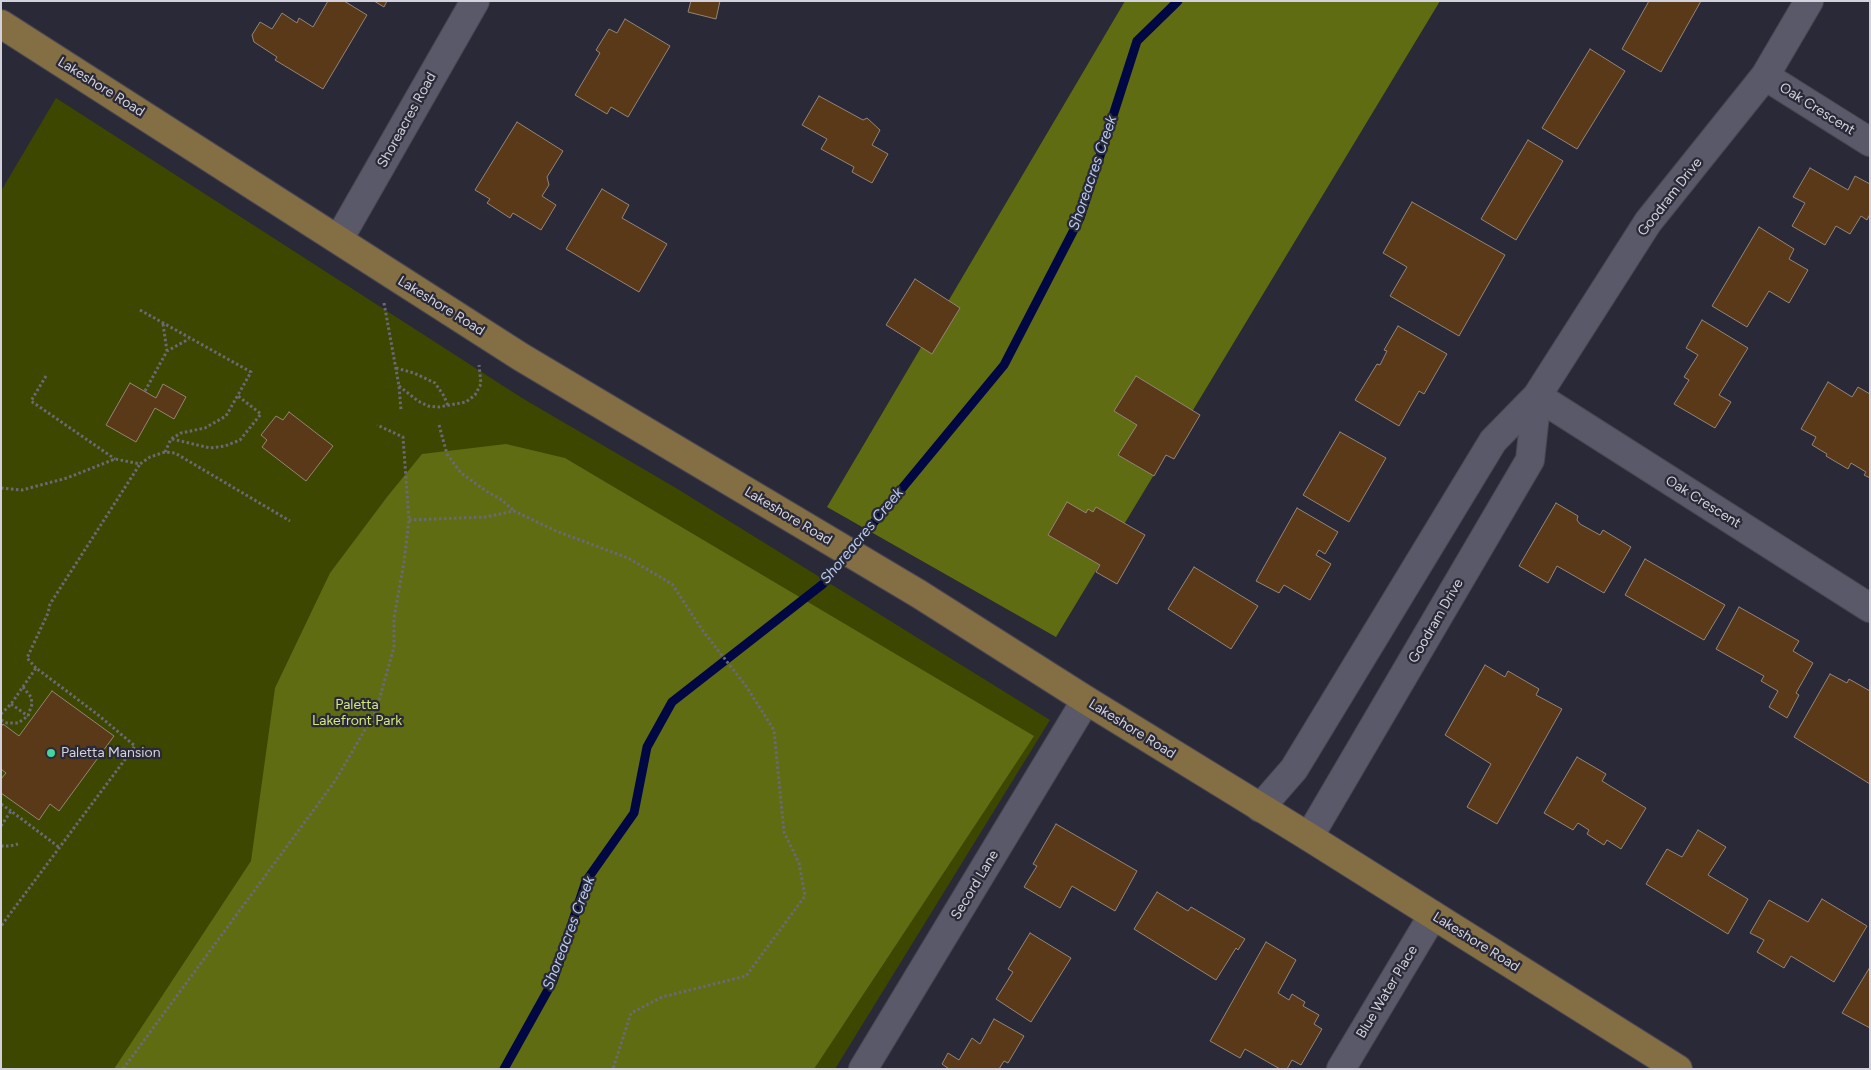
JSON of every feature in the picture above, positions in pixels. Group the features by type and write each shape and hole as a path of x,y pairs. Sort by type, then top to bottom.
{"main road":[{"name":"Lakeshore Road","path":"1,24 490,337 919,594 1678,1069"}],"street":[{"name":"Shoreacres Road","path":"339,239 475,1"},
{"name":"Goodram Drive","path":"1260,808 1294,769 1493,441 1537,396 1648,222 1765,76 1809,1"},
{"name":"Oak Crescent","path":"1765,76 1870,142"},
{"name":"Goodram Drive","path":"1309,837 1530,460 1537,396"},
{"name":"Oak Crescent","path":"1537,396 1870,608"},
{"name":"Secord Lane","path":"863,1069 1086,700"},
{"name":"Blue Water Place","path":"1341,1069 1433,915"}],"path":[{"path":"389,273 383,304 396,368 401,410"},
{"path":"140,310 251,372 226,416 205,428 181,433 171,439 165,452"},
{"path":"162,323 167,351"},
{"path":"399,386 418,401 428,406 448,406 466,402 475,395 481,384 478,366 490,337"},
{"path":"145,391 167,351 190,338"},
{"path":"396,368 414,373 435,383 448,406"},
{"path":"46,376 31,402 115,459 140,464"},
{"path":"171,439 210,448 225,446 240,440 261,414 238,396"},
{"path":"123,1069 335,781 376,711 394,647 394,618 409,520 403,437 377,425"},
{"path":"439,425 447,454 461,473 502,500 514,511 556,531 628,558 672,584 703,631 746,686 774,730 784,832 799,863 805,896 746,976 662,998 631,1013 613,1069"},
{"path":"1,926 135,746 98,714 36,668 27,658 48,613 50,604 140,464 150,456 165,452 175,454 290,521"},
{"path":"1,488 22,490 68,478 115,459"},
{"path":"409,520 485,518 514,511"},
{"path":"1,714 11,704 36,668"},
{"path":"1,720 7,723 18,723 28,716 32,704 31,697 23,687"},
{"path":"11,704 28,716"},
{"path":"1,804 60,848"},
{"path":"1,826 11,812"},
{"path":"1,846 18,844"}],"green space":[{"path":"1125,1 1440,1 1056,637 827,507"},
{"name":"Paletta Lakefront Park","path":"56,98 522,398 676,488 1050,720 835,1069 1,1069 1,191"},
{"path":"506,444 565,458 1034,736 814,1069 114,1069 251,861 275,688 330,573 422,454"}],"building":[{"path":"328,1 344,1 367,15 323,89 275,60 277,57 254,42 252,35 260,22 272,29 282,13 297,23 299,18 313,27"},
{"path":"374,1 387,1 384,7"},
{"path":"691,1 720,1 716,19 688,12"},
{"path":"1649,1 1701,1 1661,72 1622,49"},
{"path":"625,19 670,46 628,117 611,107 607,114 575,95 600,53 596,50 609,29 617,33"},
{"path":"1590,49 1625,71 1577,149 1542,128"},
{"path":"819,96 863,120 867,118 880,130 872,145 888,154 872,183 852,172 854,167 821,149 827,139 802,125"},
{"path":"517,122 563,151 547,177 549,185 542,196 556,205 541,230 513,213 510,218 487,203 490,199 475,190"},
{"path":"1528,140 1563,161 1516,240 1481,219"},
{"path":"1810,168 1848,190 1855,176 1870,184 1870,214 1867,220 1861,216 1850,234 1836,226 1825,245 1792,226 1805,203 1793,197"},
{"path":"602,189 629,205 622,218 667,244 639,292 566,249"},
{"path":"1412,202 1505,255 1459,336 1390,296 1407,267 1383,253"},
{"path":"1759,227 1794,249 1789,259 1808,270 1789,303 1769,291 1747,327 1712,306"},
{"path":"915,279 960,308 932,354 886,325"},
{"path":"1702,320 1748,348 1719,395 1731,402 1715,428 1674,404 1689,380 1684,377 1698,355 1686,348"},
{"path":"1398,326 1447,354 1424,394 1419,391 1399,426 1355,400 1377,364 1380,365 1387,351 1384,350"},
{"path":"1136,376 1200,415 1174,459 1166,455 1154,476 1118,455 1137,425 1114,411"},
{"path":"1828,382 1852,397 1858,387 1870,394 1870,478 1864,475 1866,472 1851,463 1848,469 1826,456 1827,454 1812,445 1816,437 1801,429"},
{"path":"130,383 156,398 163,384 186,397 174,419 155,408 136,442 106,425"},
{"path":"289,412 333,446 306,481 262,447 267,440 261,435 276,416 283,420"},
{"path":"1340,432 1386,458 1349,522 1303,495"},
{"path":"1067,502 1086,513 1088,509 1093,512 1096,507 1145,535 1117,584 1096,572 1100,565 1048,535"},
{"path":"1556,503 1578,516 1577,520 1580,524 1600,535 1603,530 1631,547 1604,593 1557,566 1548,583 1519,566"},
{"path":"1297,508 1338,532 1325,554 1319,550 1316,555 1331,564 1310,600 1284,585 1279,593 1256,581"},
{"path":"1645,559 1725,605 1704,640 1625,595"},
{"path":"1194,567 1258,606 1231,649 1168,609"},
{"path":"1739,607 1799,641 1793,651 1813,663 1796,693 1799,695 1787,718 1769,707 1778,691 1761,681 1764,676 1716,649"},
{"path":"1485,665 1505,677 1508,671 1539,689 1536,695 1562,709 1497,824 1467,807 1491,764 1445,735"},
{"path":"1830,674 1847,683 1849,679 1870,691 1870,784 1794,737"},
{"name":"Paletta Mansion","path":"52,691 114,736 59,811 50,804 39,820 1,793 1,779 6,773 1,769 1,727 3,724 19,736"},
{"path":"1577,757 1606,774 1602,781 1646,808 1621,849 1607,840 1604,845 1587,834 1589,830 1578,823 1573,830 1544,813"},
{"path":"1056,824 1137,871 1115,911 1072,886 1060,908 1024,887 1037,866 1033,864"},
{"path":"1698,830 1726,847 1708,875 1748,899 1728,934 1646,884 1667,849 1682,857"},
{"path":"1157,892 1188,911 1191,907 1245,939 1238,950 1236,948 1216,980 1134,929"},
{"path":"1822,899 1867,926 1834,982 1791,956 1784,968 1757,952 1764,940 1750,933 1769,900 1808,922"},
{"path":"1030,933 1071,958 1031,1022 996,999 1013,972 1008,969"},
{"path":"1266,942 1296,960 1278,993 1289,1000 1292,994 1305,1002 1303,1006 1319,1015 1314,1024 1322,1029 1301,1065 1292,1060 1287,1069 1280,1069 1245,1049 1240,1058 1210,1041"},
{"path":"1870,967 1870,1028 1842,1013"},
{"path":"994,1019 1024,1036 1008,1063 1004,1061 999,1069 949,1069 942,1064 948,1053 959,1060 972,1038 980,1044"}],"waterway":[{"name":"Shoreacres Creek","path":"504,1069 553,981 586,881 634,813 647,747 672,702 823,584 1004,365 1080,218 1137,41 1178,1"}],"place":[{"name":"Paletta Mansion","path":"51,753"}]}
